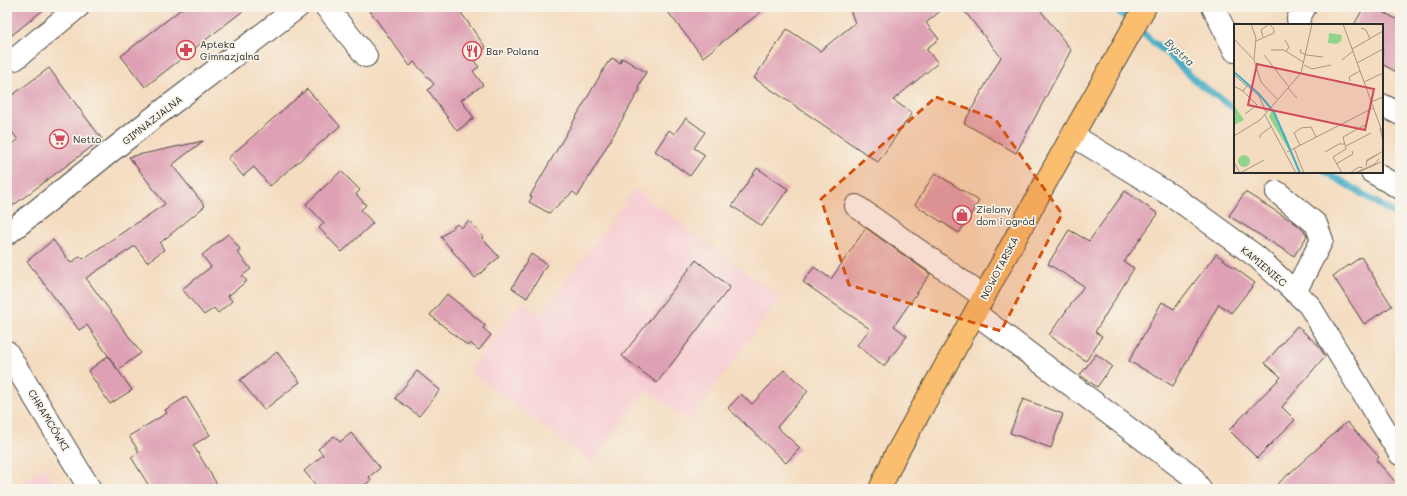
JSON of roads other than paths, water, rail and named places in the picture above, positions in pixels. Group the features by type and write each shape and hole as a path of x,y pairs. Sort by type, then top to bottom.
{"main road":[{"name":"NOWOTARSKA","path":"880,489 894,458 980,305 1072,135 1145,7"}],"street":[{"path":"15,60 78,7"},
{"name":"GIMNAZJALNA","path":"7,234 149,121 298,7"},
{"path":"326,7 366,56"},
{"path":"1213,7 1234,50"},
{"path":"1299,24 1298,19 1305,7"},
{"path":"1383,106 1400,114"},
{"name":"KAMIENIEC","path":"1072,135 1177,199 1257,257 1309,305 1400,454"},
{"path":"1374,173 1400,188"},
{"path":"1277,192 1316,224 1322,240 1295,292"},
{"path":"856,206 1192,476 1200,489"},
{"name":"CHRAMCÓWKI","path":"7,352 90,489"}],"waterway":[{"name":"Bystra","path":"1114,7 1155,44 1164,50 1197,82 1234,108"},
{"name":"Bystra","path":"1328,173 1400,217"}],"place":[{"name":"Apteka Gimnazjalna","path":"186,50"},
{"name":"Bar Polana","path":"472,51"},
{"name":"Netto","path":"59,139"},
{"name":"Zielony dom i ogród","path":"962,215"}]}
